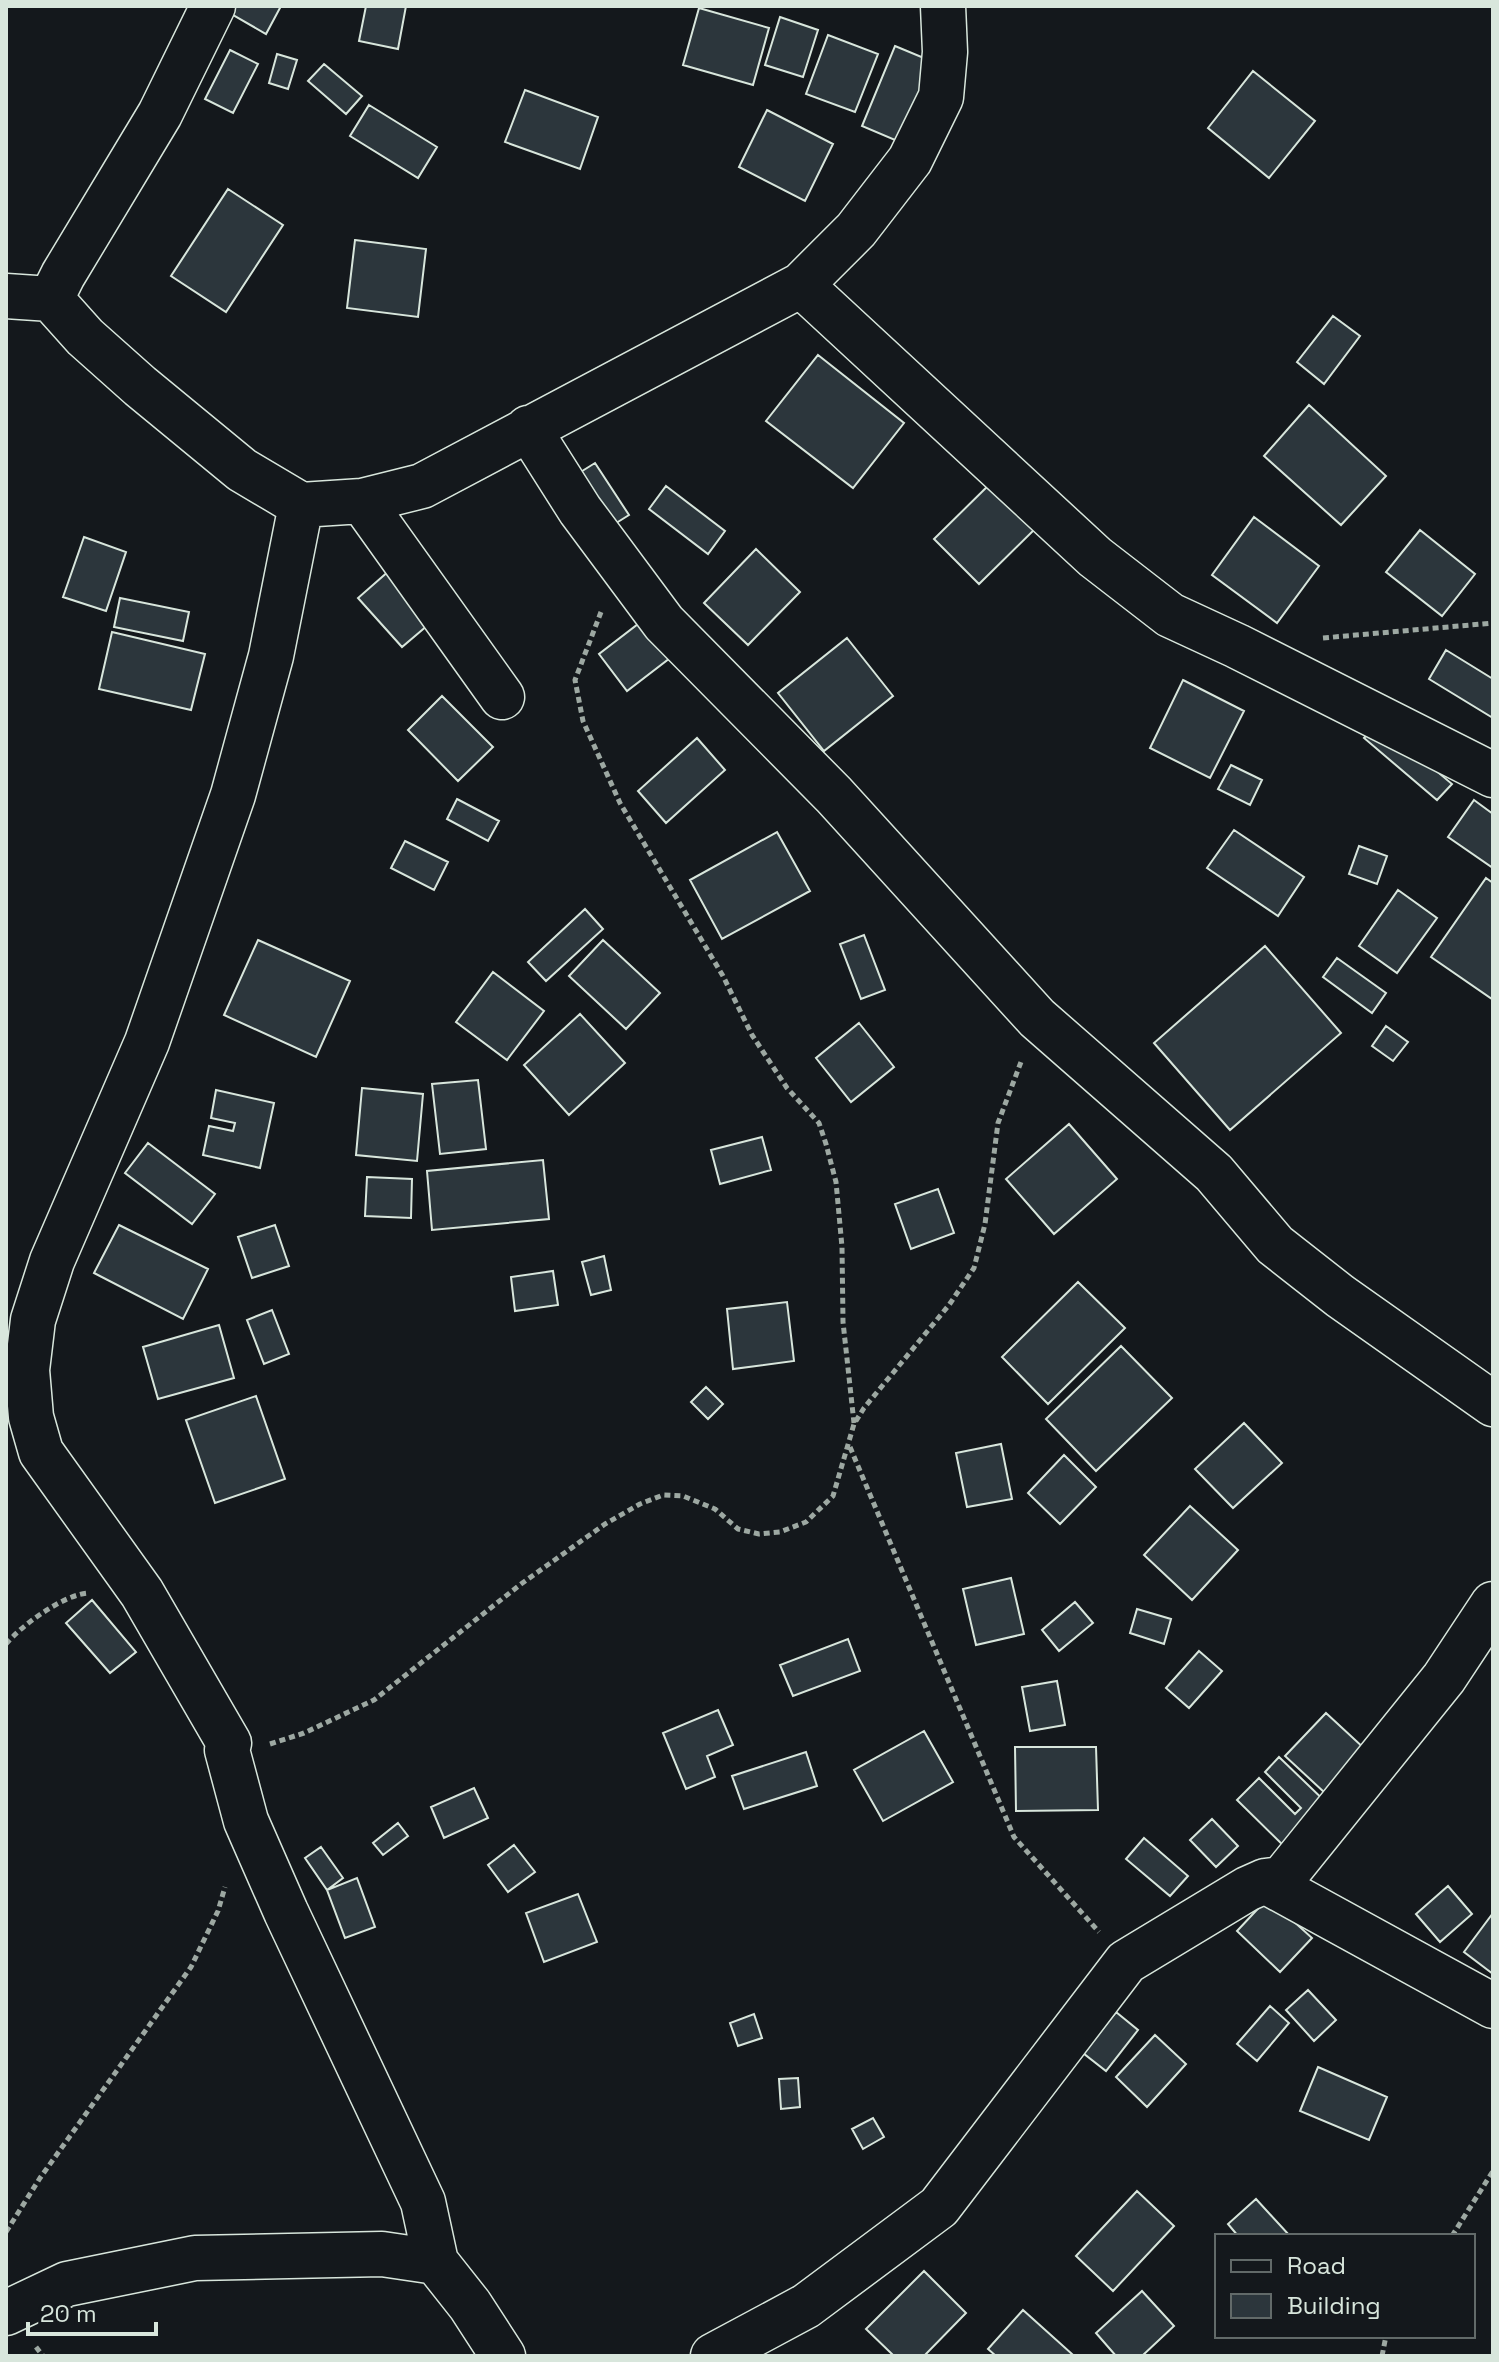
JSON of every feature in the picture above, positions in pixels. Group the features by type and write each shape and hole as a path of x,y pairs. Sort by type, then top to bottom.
{"street":[{"path":"51,299 160,114 213,6"},
{"path":"6,296 51,299 85,337 163,405 242,470 301,505 362,501 422,486 801,285 856,230 910,160 941,97 945,52 943,6"},
{"path":"801,285 1095,557 1170,615 1493,775"},
{"path":"528,428 580,510 664,623 834,795 1037,1018 1214,1173 1275,1245 1340,1296 1493,1404"},
{"path":"362,501 502,697"},
{"path":"301,505 271,656 233,795 147,1042 52,1261 33,1320 27,1370 31,1417 41,1452 142,1593 229,1743 227,1750 246,1821 423,2202 436,2262 470,2305 503,2356"},
{"path":"713,2356 806,2306 939,2207 1126,1962 1247,1889 1265,1881 1282,1879 1444,1678 1493,1604"},
{"path":"1265,1881 1493,2006"},
{"path":"6,2313 67,2284 195,2258 382,2254 436,2262"}],"path":[{"path":"229,1743 270,1744 304,1733 374,1700 567,1550 640,1504 663,1495 683,1496 715,1509 738,1529 759,1534 780,1532 806,1522 833,1496 850,1446 854,1424 843,1322 842,1247 836,1182 819,1123 787,1088 752,1035 723,976 620,803 583,721 575,680 621,565"},
{"path":"1309,639 1493,623"},
{"path":"854,1424 949,1305 974,1268 985,1224 998,1123 1037,1018"},
{"path":"850,1446 1014,1837 1126,1962"},
{"path":"6,1644 38,1615 80,1593 142,1593"},
{"path":"6,2232 191,1967 218,1911 246,1821"},
{"path":"1453,2234 1493,2171"}],"building":[{"path":"281,6 266,34 221,8"},
{"path":"366,6 406,6 398,49 359,41"},
{"path":"699,8 769,28 753,85 683,65"},
{"path":"780,17 818,30 803,77 765,65"},
{"path":"828,35 878,54 855,112 806,94"},
{"path":"895,46 936,63 902,143 862,126"},
{"path":"230,50 258,64 233,113 205,99"},
{"path":"277,54 297,60 288,89 269,83"},
{"path":"324,64 362,96 346,114 308,81"},
{"path":"1253,71 1315,121 1269,178 1208,128"},
{"path":"525,90 598,117 580,169 505,142"},
{"path":"369,105 437,147 418,178 350,136"},
{"path":"767,110 833,144 805,201 739,167"},
{"path":"228,189 283,225 226,312 171,276"},
{"path":"355,240 426,249 418,317 347,308"},
{"path":"1333,316 1360,336 1324,384 1297,362"},
{"path":"818,355 904,423 853,488 766,421"},
{"path":"1309,405 1386,476 1341,525 1264,456"},
{"path":"595,463 629,515 605,530 571,478"},
{"path":"995,479 1040,524 979,584 934,539"},
{"path":"666,486 725,531 708,554 649,509"},
{"path":"1254,517 1319,566 1277,623 1212,575"},
{"path":"1420,530 1475,574 1442,616 1386,572"},
{"path":"84,537 126,552 106,611 63,597"},
{"path":"756,549 800,592 748,645 704,603"},
{"path":"398,563 441,614 402,647 358,598"},
{"path":"120,598 189,612 183,641 114,627"},
{"path":"642,621 670,658 627,691 599,654"},
{"path":"112,632 205,654 191,710 99,689"},
{"path":"847,638 893,696 824,751 778,693"},
{"path":"1446,650 1493,679 1493,718 1429,679"},
{"path":"1183,680 1244,711 1210,778 1150,748"},
{"path":"442,696 493,747 458,781 408,730"},
{"path":"1378,722 1452,784 1437,800 1364,738"},
{"path":"697,738 725,770 666,823 638,791"},
{"path":"1231,765 1262,780 1250,805 1218,789"},
{"path":"457,799 499,821 488,841 447,819"},
{"path":"1474,800 1493,814 1493,868 1448,837"},
{"path":"1234,830 1304,877 1278,916 1207,868"},
{"path":"777,832 810,891 722,939 690,880"},
{"path":"405,841 448,862 434,890 391,868"},
{"path":"1359,846 1387,856 1377,884 1349,874"},
{"path":"1486,878 1493,883 1492,999 1431,957"},
{"path":"1398,890 1437,918 1397,973 1359,946"},
{"path":"585,909 603,929 546,981 528,962"},
{"path":"864,935 885,990 861,999 840,944"},
{"path":"258,940 350,981 316,1057 224,1015"},
{"path":"603,940 660,993 626,1029 569,976"},
{"path":"1265,946 1341,1033 1230,1130 1154,1043"},
{"path":"1337,958 1386,993 1372,1013 1323,977"},
{"path":"493,972 544,1011 507,1060 456,1022"},
{"path":"580,1014 625,1063 569,1115 524,1065"},
{"path":"859,1023 894,1067 851,1102 816,1058"},
{"path":"1386,1026 1408,1042 1393,1061 1372,1046"},
{"path":"478,1080 486,1149 440,1154 432,1084"},
{"path":"362,1088 423,1094 417,1161 356,1155"},
{"path":"216,1090 274,1103 260,1168 203,1155 209,1126 233,1131 235,1123 211,1118"},
{"path":"1069,1124 1117,1179 1054,1234 1006,1179"},
{"path":"762,1137 771,1170 720,1184 711,1150"},
{"path":"148,1143 215,1194 192,1224 125,1173"},
{"path":"543,1160 549,1219 432,1230 427,1171"},
{"path":"367,1177 412,1179 411,1218 365,1216"},
{"path":"938,1189 954,1233 911,1249 895,1204"},
{"path":"119,1225 208,1269 183,1319 94,1273"},
{"path":"275,1225 289,1266 252,1278 238,1237"},
{"path":"604,1256 611,1290 591,1295 582,1262"},
{"path":"553,1271 558,1305 515,1311 511,1277"},
{"path":"1078,1282 1125,1328 1048,1404 1002,1357"},
{"path":"787,1302 794,1361 733,1369 727,1309"},
{"path":"272,1310 289,1354 264,1364 247,1320"},
{"path":"219,1325 234,1378 158,1399 143,1347"},
{"path":"1121,1346 1172,1398 1096,1471 1046,1419"},
{"path":"706,1387 723,1404 708,1419 691,1402"},
{"path":"256,1396 285,1479 215,1503 186,1420"},
{"path":"1244,1423 1282,1463 1233,1508 1195,1469"},
{"path":"1001,1444 1012,1499 967,1507 956,1453"},
{"path":"1064,1455 1096,1487 1060,1524 1028,1493"},
{"path":"1190,1506 1238,1550 1192,1600 1144,1555"},
{"path":"1011,1578 1024,1634 976,1645 963,1589"},
{"path":"92,1600 136,1652 110,1673 66,1623"},
{"path":"1075,1602 1093,1623 1059,1651 1042,1630"},
{"path":"1137,1609 1171,1619 1164,1644 1130,1633"},
{"path":"848,1639 860,1671 793,1696 780,1665"},
{"path":"1199,1651 1222,1671 1189,1708 1166,1688"},
{"path":"1057,1681 1065,1725 1030,1731 1022,1687"},
{"path":"718,1710 733,1745 707,1756 715,1777 686,1789 663,1733"},
{"path":"1326,1713 1379,1762 1338,1805 1285,1756"},
{"path":"924,1731 953,1782 883,1821 854,1770"},
{"path":"1015,1747 1096,1747 1098,1810 1016,1811"},
{"path":"806,1752 817,1786 744,1809 732,1776"},
{"path":"1279,1757 1333,1809 1290,1852 1237,1800 1259,1778 1295,1814 1301,1808 1265,1772"},
{"path":"474,1788 488,1818 444,1838 431,1807"},
{"path":"1212,1819 1238,1846 1216,1867 1190,1840"},
{"path":"398,1823 408,1836 383,1855 373,1843"},
{"path":"1144,1838 1188,1876 1170,1896 1126,1859"},
{"path":"514,1845 535,1872 508,1892 488,1865"},
{"path":"321,1847 343,1878 327,1890 305,1858"},
{"path":"357,1878 375,1927 345,1938 327,1890"},
{"path":"1448,1886 1472,1914 1440,1942 1416,1914"},
{"path":"578,1894 597,1942 544,1962 526,1913"},
{"path":"1268,1898 1312,1938 1280,1972 1237,1931"},
{"path":"1493,1913 1493,1974 1464,1952"},
{"path":"1308,1990 1336,2020 1314,2041 1286,2010"},
{"path":"1270,2006 1289,2023 1257,2061 1237,2044"},
{"path":"1116,2012 1138,2030 1106,2071 1083,2053"},
{"path":"754,2014 762,2038 738,2046 730,2023"},
{"path":"1155,2035 1186,2064 1147,2107 1116,2077"},
{"path":"1318,2067 1387,2097 1369,2140 1300,2111"},
{"path":"798,2078 800,2107 781,2109 779,2079"},
{"path":"873,2118 884,2137 863,2149 852,2129"},
{"path":"1137,2191 1174,2226 1113,2291 1076,2256"},
{"path":"1256,2199 1288,2234 1236,2234 1228,2224"},
{"path":"924,2271 966,2313 924,2356 894,2356 866,2329"},
{"path":"1142,2291 1174,2326 1142,2356 1116,2356 1096,2333"},
{"path":"1023,2310 1072,2354 996,2356 988,2349"}]}
